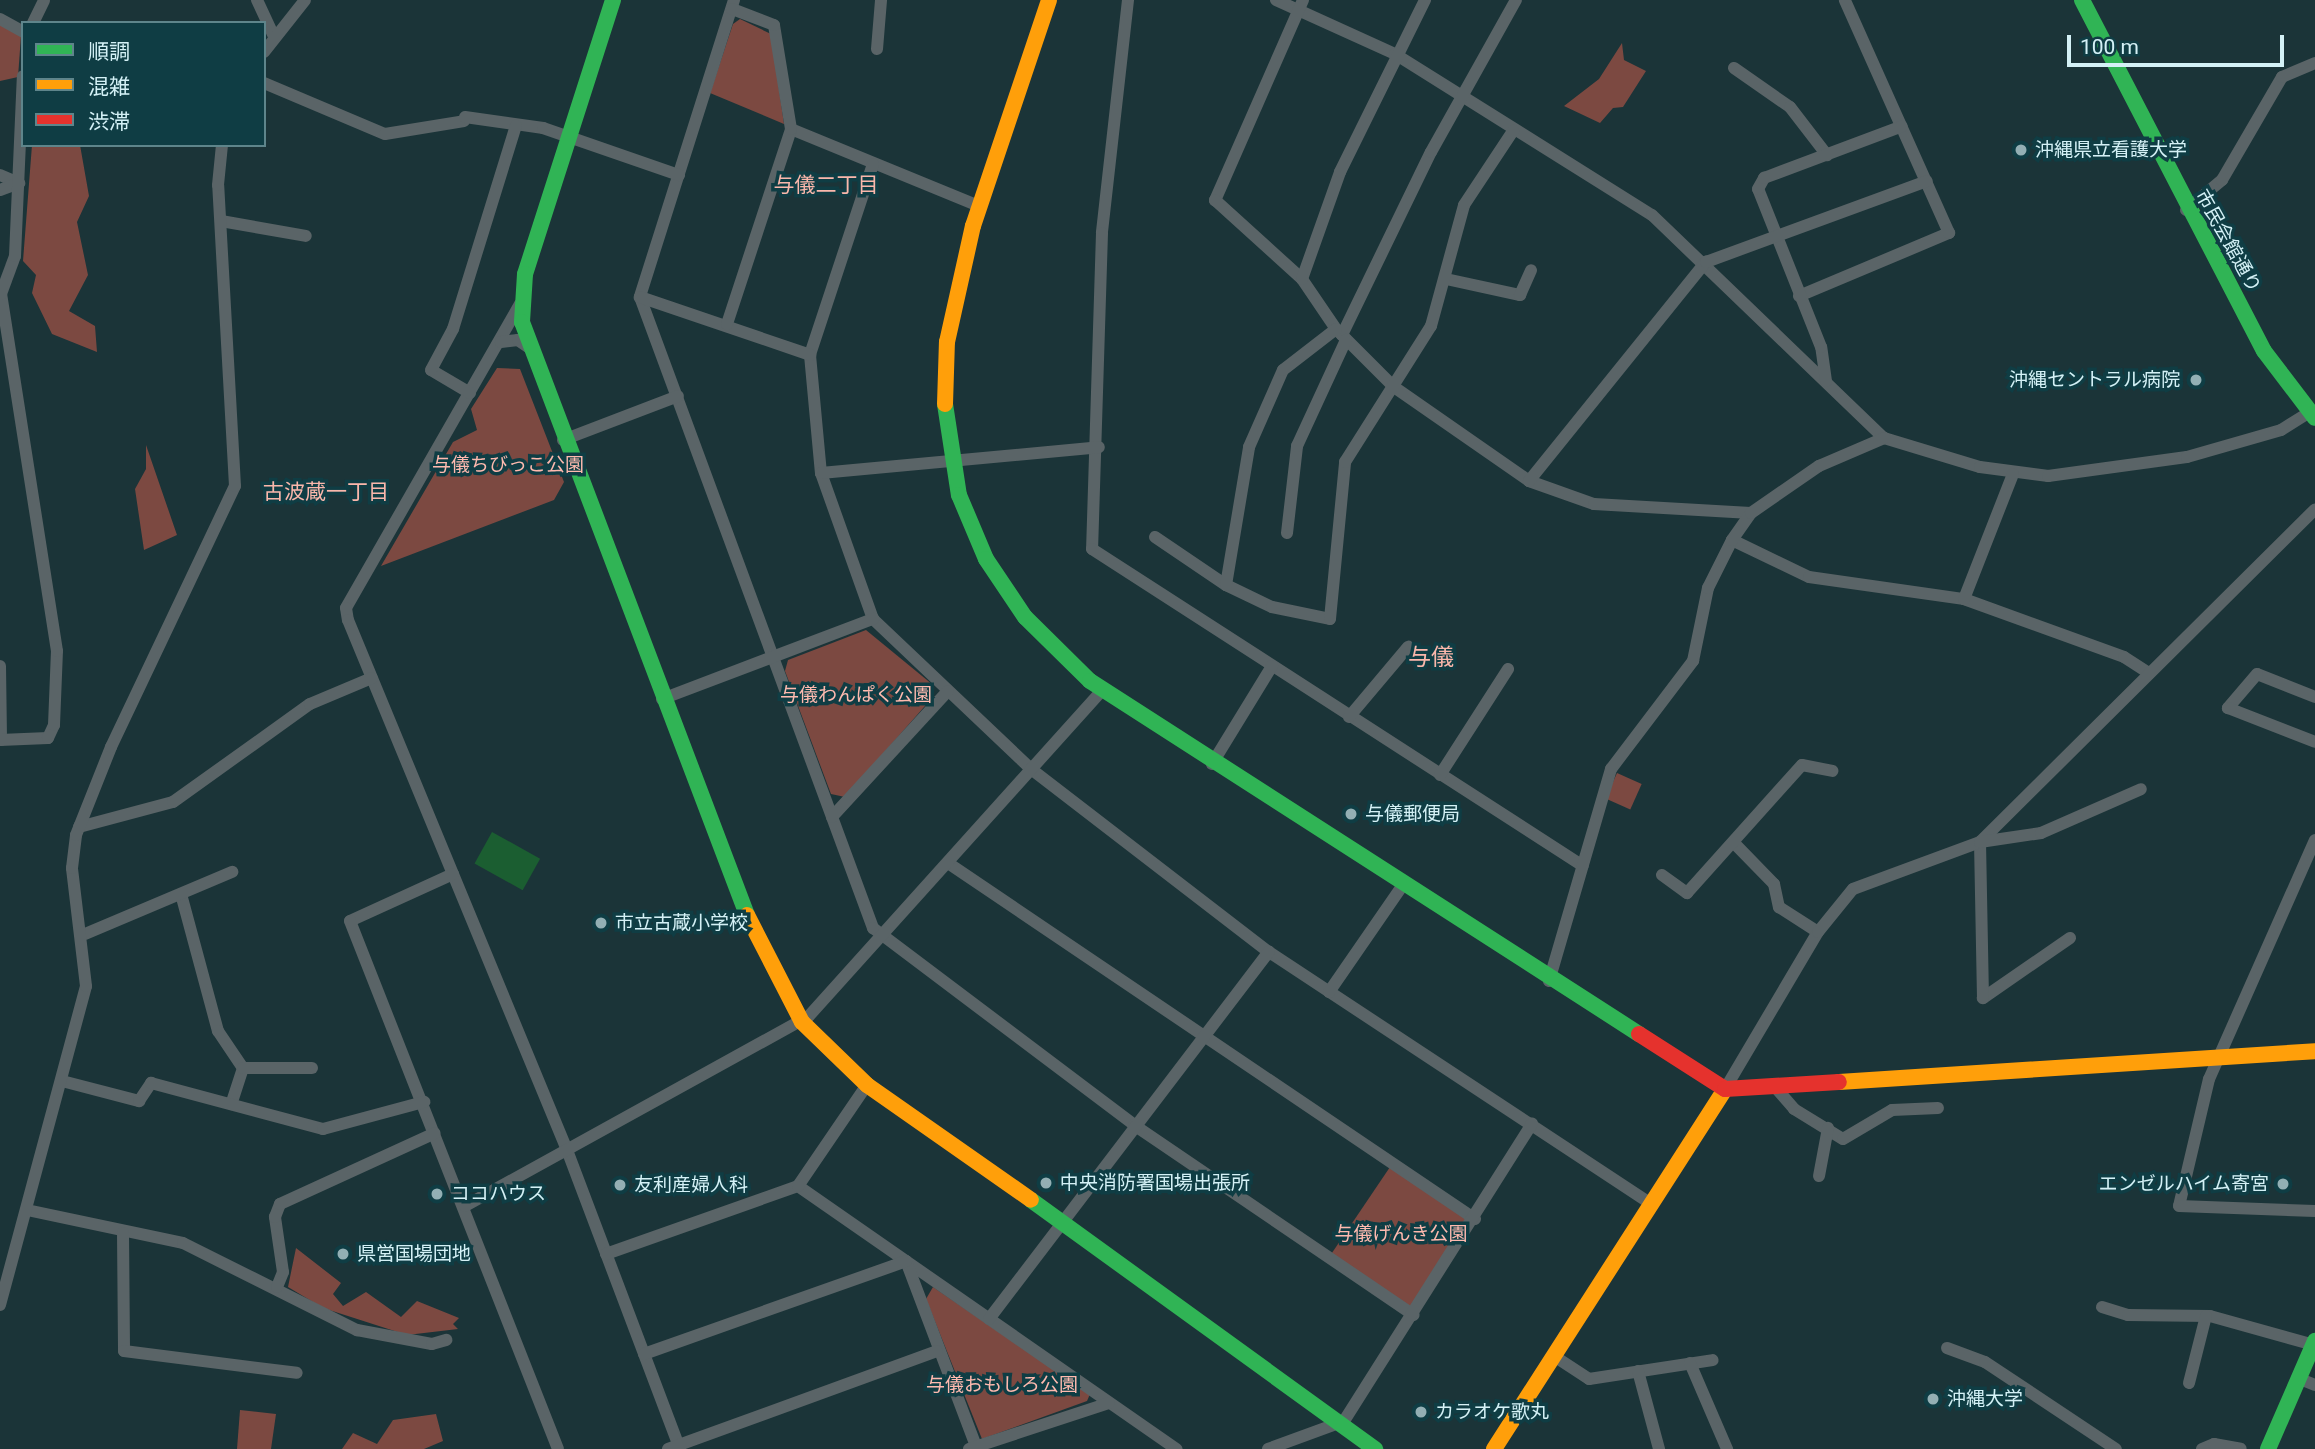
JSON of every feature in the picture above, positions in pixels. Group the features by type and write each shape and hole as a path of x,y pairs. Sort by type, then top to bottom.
{"street":[{"path":"34,21 44,0"},
{"path":"257,0 273,35"},
{"path":"266,48 273,35 305,0"},
{"path":"613,0 568,138 520,304 346,608 372,678 567,1150 644,1354 675,1448 937,1351"},
{"path":"877,49 881,0"},
{"path":"1049,0 979,206 947,342 950,458 969,522 1004,588 1047,641 1102,690 1549,981 1726,1088 1776,1088 2315,1051"},
{"path":"1128,0 1102,233 1099,447 1093,549 1349,717 1584,866"},
{"path":"1276,0 1301,5 1395,54 1462,100 1652,215 1706,262 1884,438 2013,474 2118,469 2187,457 2281,430 2313,415"},
{"path":"1302,279 1340,172 1395,54 1425,0"},
{"path":"1287,533 1297,446 1341,334 1516,0"},
{"path":"1799,296 1949,233 1845,0"},
{"name":"市民会館通り","path":"2082,0 2186,209 2264,351 2313,415"},
{"path":"727,324 791,129 774,25 733,4 640,297 832,817 881,937 1134,1125 1414,1315"},
{"path":"1301,5 1215,200 1302,279 1341,334 1394,387 1529,481 1594,504 1751,513"},
{"path":"0,19 21,31"},
{"path":"2186,209 2222,180 2282,77 2315,63"},
{"path":"1734,68 1790,107 1827,155"},
{"path":"266,84 386,134 465,119 516,126 568,138 679,174"},
{"path":"470,393 431,370 453,329 516,126"},
{"path":"1826,381 1821,347 1758,190 1764,178 1902,126"},
{"path":"791,129 979,206"},
{"path":"0,667 0,740 48,738 54,725 57,651 1,294 15,256 21,130"},
{"path":"1155,537 1226,585 1272,607 1330,619 1345,462 1431,326 1446,279 1464,205 1513,131"},
{"path":"0,1306 86,986 85,934 72,867 79,827 234,486 221,221 222,147"},
{"path":"873,164 810,355 821,473 873,619 1031,769 1269,952 1650,1203"},
{"path":"0,175 19,183"},
{"path":"1529,481 1706,262 1777,239 1927,181"},
{"path":"0,190 19,183"},
{"path":"221,221 306,236"},
{"path":"1446,279 1520,295 1531,270"},
{"path":"640,297 727,324 810,355"},
{"path":"520,304 528,347 762,955 802,1022 867,1085 1344,1421 1375,1449"},
{"path":"1226,585 1250,447 1283,370 1341,334"},
{"path":"500,342 517,340 528,347"},
{"path":"563,440 678,396"},
{"path":"1549,981 1611,769 1693,661 1707,588 1732,540 1751,513 1819,466 1884,438"},
{"path":"821,473 950,458 1099,447"},
{"path":"1964,599 2013,474"},
{"path":"2070,938 1983,998 1980,842 2315,509"},
{"path":"1732,540 1809,577 1964,599 2124,657 2149,673"},
{"path":"662,699 774,660 873,619"},
{"path":"1349,717 1408,647"},
{"path":"1212,764 1272,666"},
{"path":"1440,775 1508,670"},
{"path":"2315,697 2257,674 2228,708 2315,742"},
{"path":"79,827 173,802 310,704 372,678"},
{"path":"465,1206 802,1022 1102,690"},
{"path":"832,817 948,691"},
{"path":"1662,875 1687,893 1735,844 1802,765 1832,771"},
{"path":"1494,1449 1726,1088 1818,932 1853,889 1980,842 2041,833 2141,789"},
{"path":"2315,841 2220,1056 2179,1206 2315,1211"},
{"path":"1735,844 1774,884 1779,907 1818,932"},
{"path":"948,863 1201,1039 1475,1219"},
{"path":"85,934 232,872"},
{"path":"453,874 350,922 424,1102 558,1449"},
{"path":"1329,992 1402,886"},
{"path":"181,894 218,1031 243,1068"},
{"path":"989,1319 1134,1125 1269,952"},
{"path":"243,1068 312,1068"},
{"path":"231,1104 243,1068"},
{"path":"62,1081 139,1101 151,1083 324,1129 424,1102"},
{"path":"606,1254 798,1186 867,1085"},
{"path":"1776,1088 1794,1110 1843,1139 1892,1110 1938,1108"},
{"path":"1268,1449 1344,1421 1475,1219 1532,1124"},
{"path":"1819,1176 1828,1128"},
{"path":"277,1287 283,1272 275,1217 280,1204 435,1133"},
{"path":"798,1186 1177,1449"},
{"path":"27,1210 122,1233 183,1243 277,1287 357,1330 432,1344 446,1340"},
{"path":"122,1233 124,1351 296,1373"},
{"path":"906,1261 973,1448 1109,1403"},
{"path":"644,1354 906,1261"},
{"path":"2102,1307 2128,1315 2206,1316 2314,1343 2308,1382 2269,1449"},
{"path":"2189,1383 2206,1316"},
{"path":"1947,1348 1985,1362 2116,1449"},
{"path":"1554,1356 1589,1379 1713,1360"},
{"path":"1690,1363 1727,1449"},
{"path":"1639,1371 1658,1449"},
{"path":"2202,1449 2214,1444 2241,1449"}],"green space":[{"path":"740,19 771,34 784,124 710,93 733,24"},
{"path":"0,24 21,36 18,77 0,81"},
{"path":"1622,43 1624,60 1646,71 1623,107 1613,108 1600,123 1564,106 1599,79"},
{"path":"32,147 80,147 89,196 77,222 88,275 69,311 95,326 97,352 52,334 32,293 36,275 23,261"},
{"name":"与儀ちびっこ公園","path":"497,368 520,369 564,482 554,500 381,566 453,442 477,430 471,409"},
{"path":"146,445 177,535 144,550 135,489 146,469"},
{"name":"与儀わんぱく公園","path":"866,630 933,685 932,698 845,797 831,794 785,671 788,660"},
{"path":"1617,773 1642,784 1630,810 1606,799"},
{"name":"与儀げんき公園","path":"1390,1167 1469,1220 1408,1310 1329,1257"},
{"path":"296,1248 341,1283 333,1294 343,1306 366,1292 401,1317 417,1301 459,1318 453,1324 458,1329 407,1335 323,1308 288,1287"},
{"name":"与儀おもしろ公園","path":"933,1287 1090,1394 1087,1401 982,1439 926,1299"},
{"path":"240,1410 276,1414 271,1449 237,1449"},
{"path":"436,1414 443,1441 424,1449 342,1449 353,1433 377,1444 393,1420"}],"shaded area":[{"path":"492,832 540,859 523,890 475,863"}],"traffic: fast":[{"path":"613,0 525,274 522,322 747,915"},
{"path":"2082,0 2264,351 2315,418"},
{"path":"945,404 959,495 986,559 1025,617 1090,681 1639,1034"},
{"path":"1031,1200 1375,1449"},
{"path":"2268,1449 2315,1341"}],"traffic: slow":[{"path":"945,404 947,342 973,226 1049,0"},
{"path":"747,915 802,1022 867,1085 1031,1200"},
{"path":"1839,1082 2315,1051"},
{"path":"1494,1449 1725,1089"}],"traffic: jam":[{"path":"1639,1034 1725,1089 1839,1082"}],"place":[{"name":"沖縄県立看護大学","path":"2021,150"},
{"name":"沖縄セントラル病院","path":"2196,380"},
{"name":"与儀郵便局","path":"1351,814"},
{"name":"市立古蔵小学校","path":"601,923"},
{"name":"中央消防署国場出張所","path":"1046,1183"},
{"name":"エンゼルハイム寄宮","path":"2283,1184"},
{"name":"友利産婦人科","path":"620,1185"},
{"name":"ココハウス","path":"437,1194"},
{"name":"県営国場団地","path":"343,1254"},
{"name":"沖縄大学","path":"1933,1399"},
{"name":"カラオケ歌丸","path":"1421,1412"}],"district":[{"name":"与儀二丁目","path":"826,185"},
{"name":"古波蔵一丁目","path":"326,492"},
{"name":"与儀","path":"1431,658"}]}
